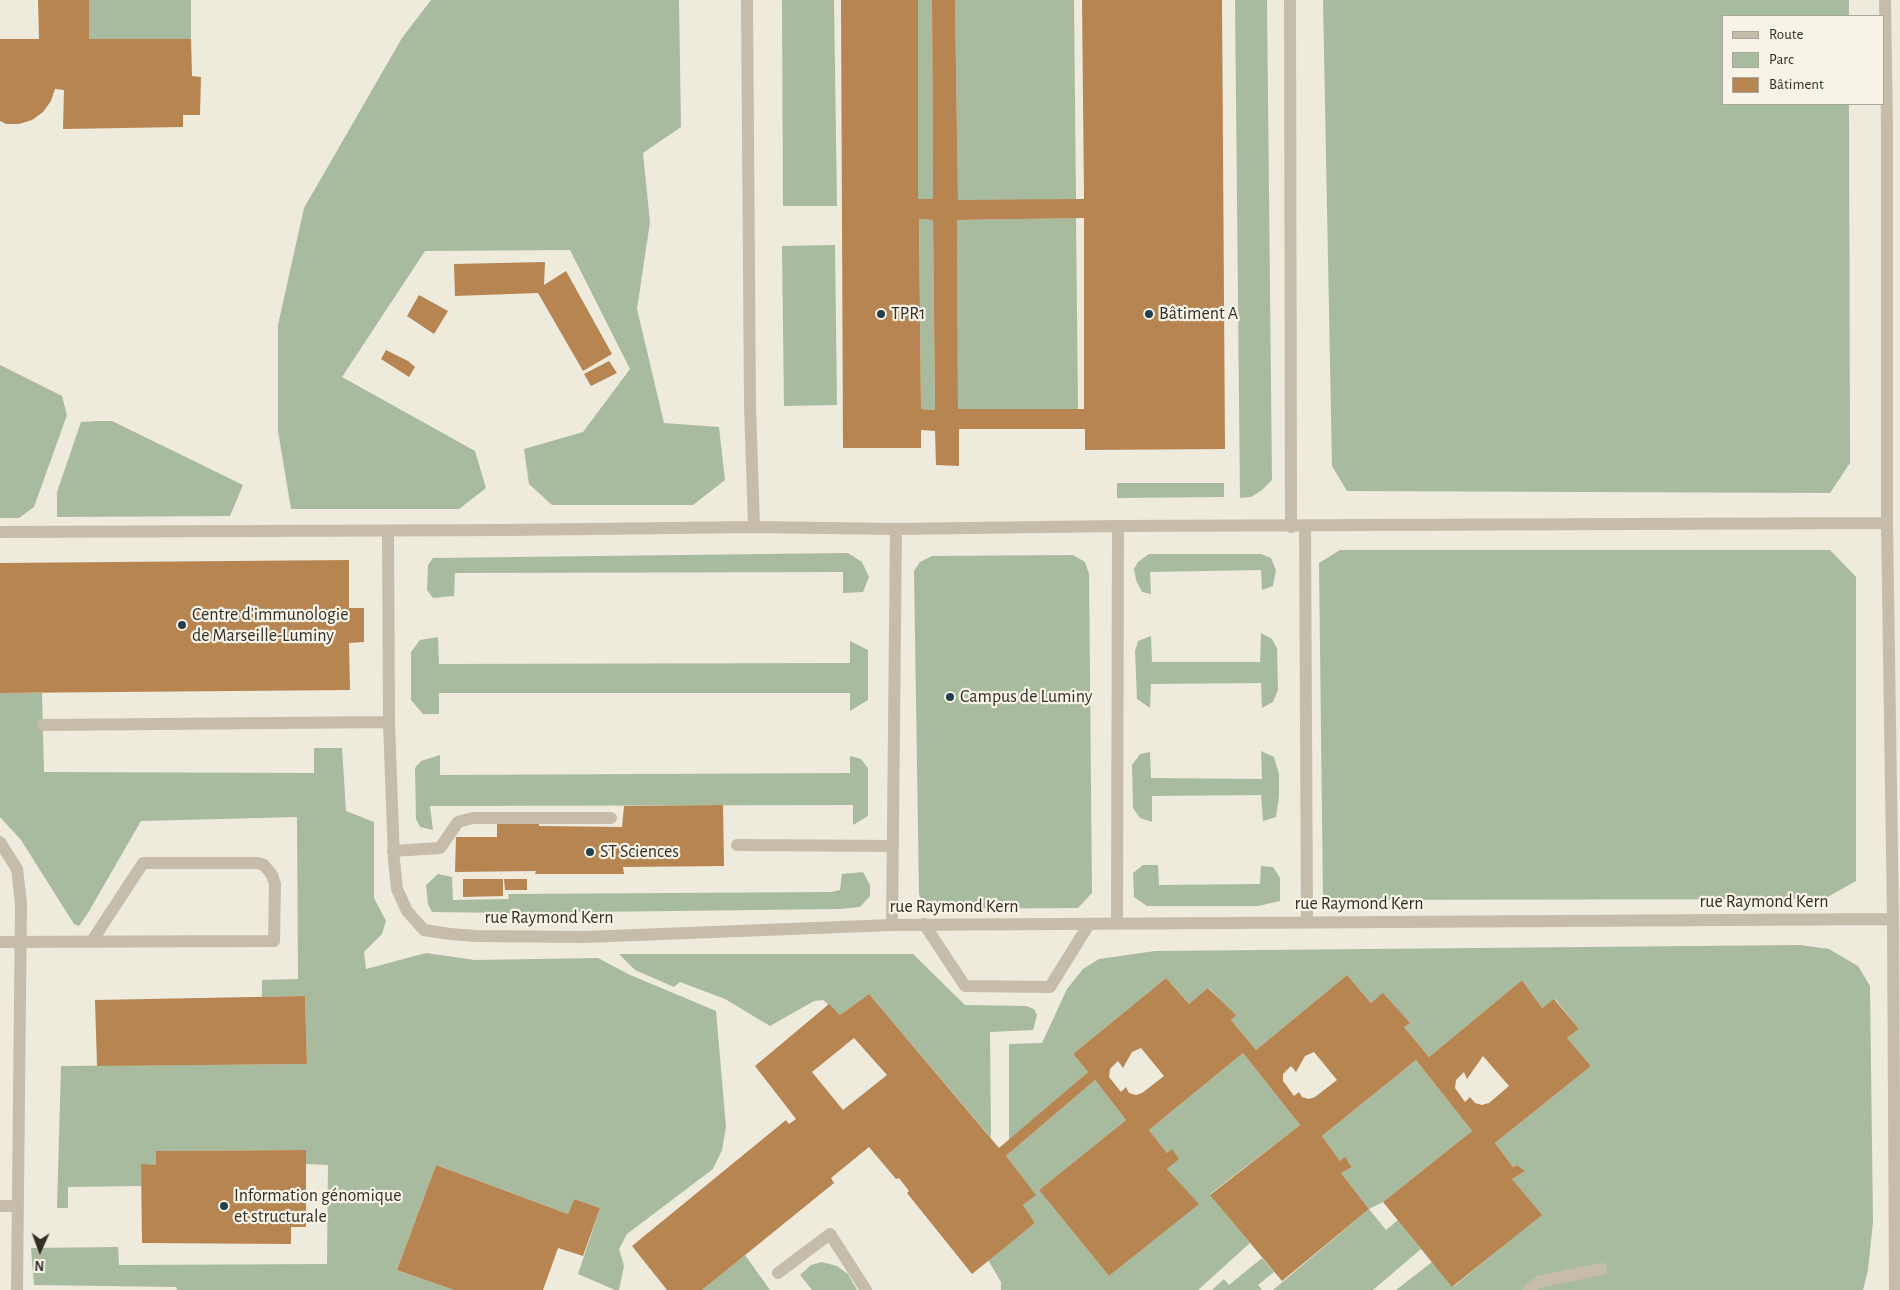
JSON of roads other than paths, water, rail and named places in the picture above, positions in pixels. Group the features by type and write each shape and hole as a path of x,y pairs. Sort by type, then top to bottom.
{"street":[{"path":"748,0 750,405 754,527"},
{"path":"1290,0 1291,527"},
{"path":"1885,0 1895,1290"},
{"path":"1887,183 1900,189"},
{"path":"1888,503 1900,510"},
{"path":"0,532 388,531 754,527 896,529 1118,526 1888,524"},
{"path":"1117,923 1118,526"},
{"path":"1304,527 1308,922"},
{"path":"892,924 896,529"},
{"name":"rue Raymond Kern","path":"388,531 389,722 394,851 398,889 407,911 424,930 450,934 585,937 892,924 1893,919"},
{"path":"43,724 389,722"},
{"path":"394,851 440,848 458,822 473,818 611,818"},
{"path":"0,842 17,869 21,903 17,1290"},
{"path":"737,845 893,846"},
{"path":"0,942 274,941 275,884 272,875 264,865 258,863 143,863 92,941"},
{"path":"924,924 965,986 1050,987 1089,924"},
{"path":"0,1206 18,1206"},
{"path":"778,1273 830,1234 866,1290"},
{"path":"1529,1290 1538,1282 1601,1269"}],"place":[{"name":"TPR1","path":"881,314"},
{"name":"Bâtiment A","path":"1149,314"},
{"name":"Centre d'immunologie de Marseille-Luminy","path":"182,625"},
{"name":"Campus de Luminy","path":"950,697"},
{"name":"ST Sciences","path":"590,852"},
{"name":"Information génomique et structurale","path":"224,1206"}]}
